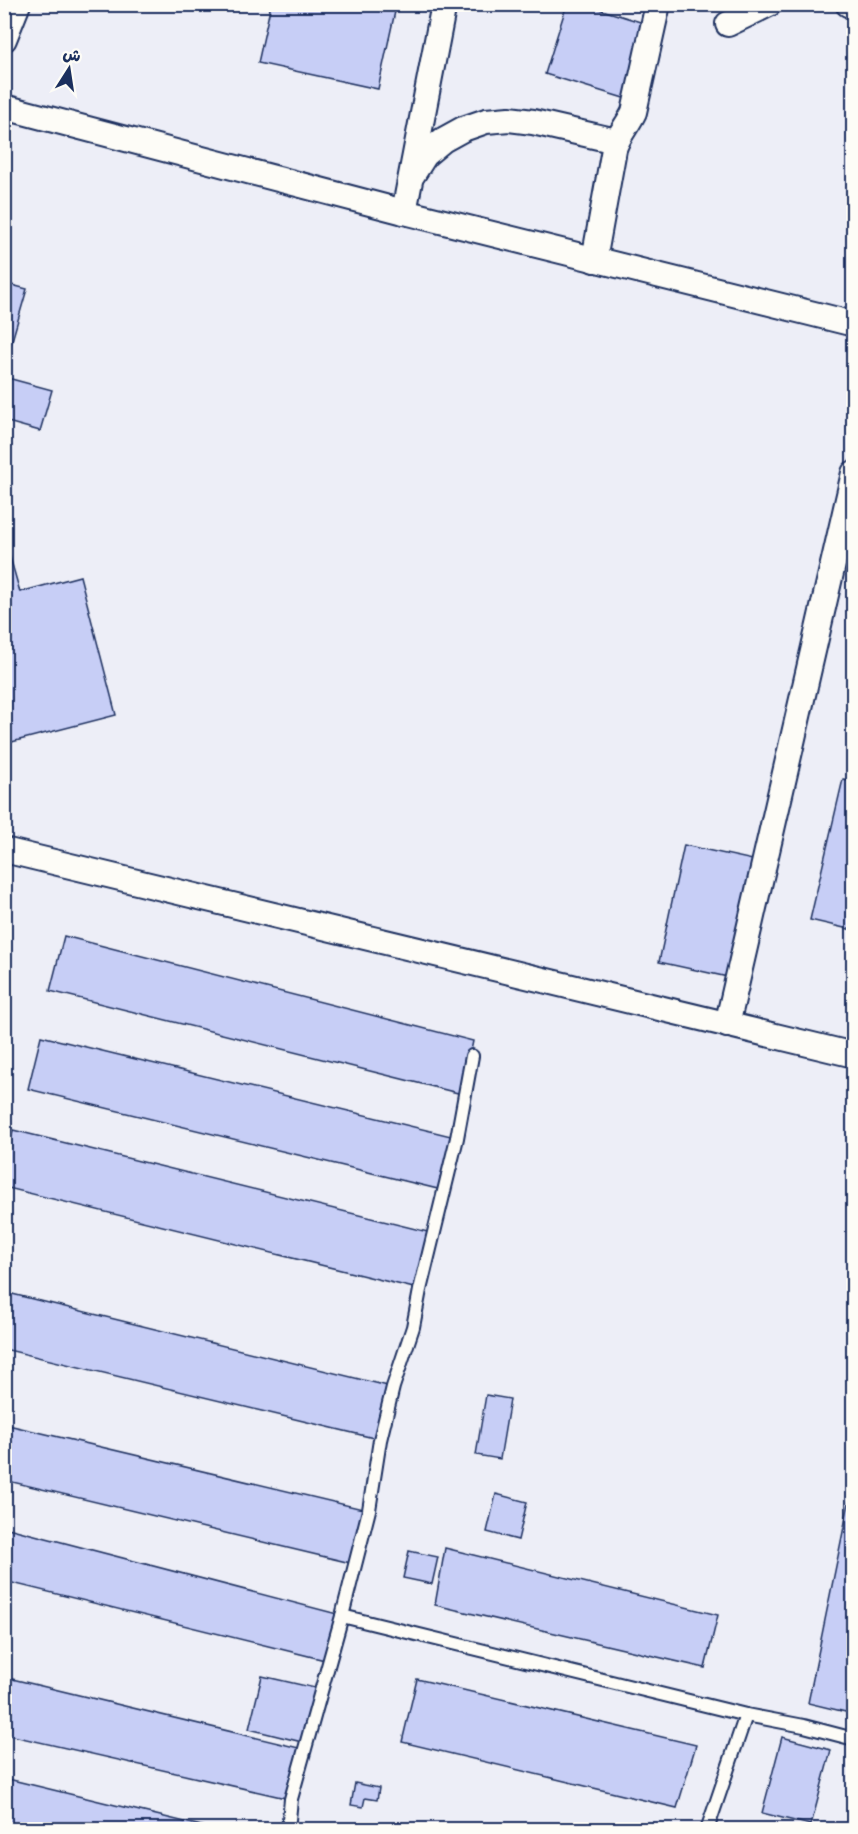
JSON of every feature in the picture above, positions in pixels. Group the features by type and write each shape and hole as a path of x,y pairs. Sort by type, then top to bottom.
{"street":[{"path":"4,39 18,4"},
{"path":"404,213 444,4"},
{"path":"594,260 616,141 630,120 636,103 658,4"},
{"path":"728,24 769,4"},
{"path":"848,4 854,7"},
{"path":"4,107 404,213 854,324"},
{"path":"413,174 424,155 443,140 463,129 486,121 509,119 533,122 616,141"},
{"path":"727,1025 854,474"},
{"path":"4,850 854,1055"}],"lane":[{"path":"288,1830 291,1799 369,1510 380,1440 393,1387 413,1327 457,1138 472,1056"},
{"path":"342,1616 746,1715 854,1738"},
{"path":"707,1830 746,1715"}],"building":[{"path":"271,4 305,4 326,9 327,4 382,4 396,7 378,89 258,63"},
{"path":"567,4 583,4 650,25 627,99 545,74"},
{"path":"4,283 27,289 4,368"},
{"path":"4,377 52,390 40,431 4,421"},
{"path":"4,536 20,592 80,576 116,715 4,744"},
{"path":"843,779 854,781 853,930 810,920"},
{"path":"684,845 753,860 728,977 659,962"},
{"path":"64,936 473,1041 462,1094 50,991"},
{"path":"41,1036 455,1137 442,1190 28,1089"},
{"path":"13,1130 432,1233 418,1289 4,1187 4,1166"},
{"path":"4,1292 392,1387 378,1439 4,1349"},
{"path":"486,1395 510,1399 500,1459 476,1455"},
{"path":"4,1424 367,1510 355,1564 4,1480"},
{"path":"854,1478 854,1714 808,1703"},
{"path":"496,1494 527,1502 518,1540 487,1532"},
{"path":"4,1527 341,1615 329,1661 4,1581"},
{"path":"445,1548 718,1615 705,1668 435,1605"},
{"path":"409,1551 438,1557 432,1584 403,1578"},
{"path":"262,1676 315,1688 302,1742 249,1729"},
{"path":"4,1677 303,1749 290,1799 4,1734"},
{"path":"417,1679 696,1745 677,1808 402,1742"},
{"path":"782,1737 831,1750 811,1825 762,1813"},
{"path":"4,1778 218,1830 4,1830"},
{"path":"355,1783 379,1788 377,1800 365,1798 363,1807 351,1805"}]}
